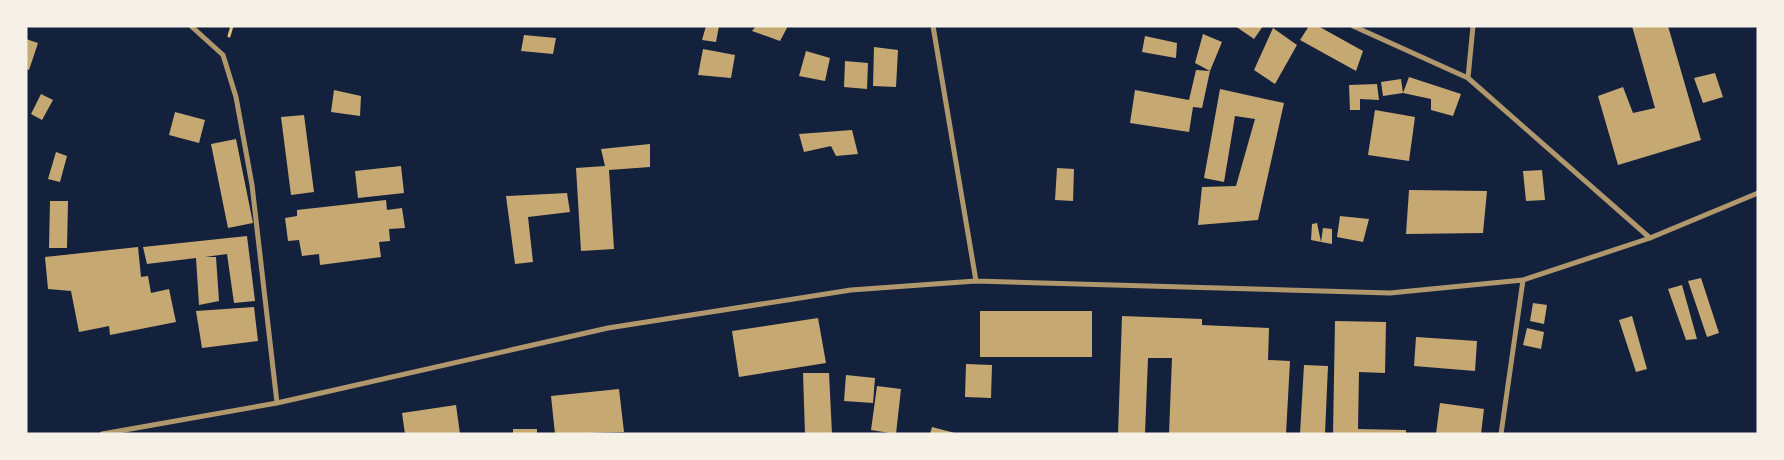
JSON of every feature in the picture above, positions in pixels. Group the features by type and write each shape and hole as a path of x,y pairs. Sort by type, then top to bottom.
{"street":[{"path":"191,26 224,56 236,97 252,185 276,403"},
{"path":"933,26 976,281"},
{"path":"1353,26 1468,78 1650,238"},
{"path":"1468,78 1473,26"},
{"path":"102,434 276,403 608,328 851,290 976,281 1390,293 1523,280 1650,238 1758,194"},
{"path":"1501,434 1523,280"}],"building":[{"path":"706,26 719,26 716,42 702,40"},
{"path":"756,26 788,26 780,41 752,31"},
{"path":"1235,26 1263,26 1254,39"},
{"path":"1309,26 1318,26 1363,51 1356,71 1300,40"},
{"path":"1632,26 1668,26 1701,140 1618,165 1598,96 1623,87 1633,113 1655,108"},
{"path":"1273,28 1297,45 1275,84 1254,70"},
{"path":"1203,34 1222,42 1210,71 1195,63"},
{"path":"524,35 556,38 553,54 521,51"},
{"path":"1145,36 1177,43 1176,58 1142,52"},
{"path":"26,39 38,43 29,70 26,69"},
{"path":"874,47 898,50 896,87 873,86"},
{"path":"703,49 735,55 731,78 698,75"},
{"path":"806,51 830,58 825,81 799,76"},
{"path":"845,61 868,63 867,89 844,87"},
{"path":"1196,70 1210,71 1202,108 1193,107 1189,132 1130,123 1135,90 1189,100"},
{"path":"1715,73 1723,97 1703,103 1694,78"},
{"path":"1409,77 1461,94 1453,116 1431,110 1431,99 1403,93"},
{"path":"1401,79 1403,93 1383,96 1381,82"},
{"path":"1377,84 1379,100 1360,99 1360,110 1350,110 1349,85"},
{"path":"1220,89 1284,103 1258,220 1198,225 1202,187 1236,186 1255,119 1235,116 1224,182 1204,178"},
{"path":"334,90 361,96 360,116 331,112"},
{"path":"41,94 53,100 42,120 31,114"},
{"path":"1375,110 1415,117 1409,161 1368,155"},
{"path":"175,112 205,120 199,143 169,135"},
{"path":"304,115 314,192 291,195 281,117"},
{"path":"852,130 858,154 836,156 831,146 804,152 799,134"},
{"path":"236,139 253,223 228,228 211,144"},
{"path":"650,144 650,167 609,170 614,249 581,251 576,168 605,166 601,149"},
{"path":"56,152 67,156 60,182 48,179"},
{"path":"401,166 404,193 358,198 355,171"},
{"path":"1057,168 1074,169 1073,201 1055,200"},
{"path":"1542,170 1545,200 1526,201 1523,171"},
{"path":"1409,190 1487,191 1483,233 1406,234"},
{"path":"567,193 570,212 528,217 533,262 515,264 506,196"},
{"path":"386,200 387,210 402,208 405,228 389,229 390,241 379,242 381,257 320,265 319,254 302,256 299,240 288,241 285,218 297,216 297,210"},
{"path":"50,201 68,201 67,248 49,248"},
{"path":"1340,216 1369,219 1363,242 1337,237"},
{"path":"1317,223 1321,242 1311,240 1312,224"},
{"path":"1323,228 1332,229 1332,244 1321,242"},
{"path":"247,236 255,301 234,303 227,254 205,257 216,257 219,301 199,305 196,258 147,264 143,247"},
{"path":"138,247 141,277 148,276 151,293 169,289 176,322 110,335 109,326 79,332 71,291 48,289 45,257"},
{"path":"1701,278 1719,333 1707,337 1688,281"},
{"path":"1682,285 1697,339 1686,340 1668,289"},
{"path":"1533,303 1547,305 1544,324 1530,321"},
{"path":"254,307 258,341 202,348 196,311"},
{"path":"980,311 1092,311 1092,357 980,357"},
{"path":"1122,316 1202,319 1202,325 1269,328 1268,360 1290,361 1286,434 1169,434 1172,358 1148,358 1145,434 1118,434"},
{"path":"1632,316 1647,369 1636,372 1619,320"},
{"path":"818,318 826,363 739,377 732,331"},
{"path":"1335,321 1386,322 1385,373 1359,372 1358,429 1406,430 1406,434 1333,434"},
{"path":"1527,328 1544,332 1541,349 1523,345"},
{"path":"1416,337 1477,341 1475,371 1414,366"},
{"path":"966,364 992,365 991,398 965,397"},
{"path":"1304,365 1328,366 1325,434 1300,434"},
{"path":"803,373 829,373 832,434 805,434"},
{"path":"846,375 875,378 873,403 844,401"},
{"path":"877,386 901,389 896,434 871,430"},
{"path":"619,389 624,432 555,434 551,396"},
{"path":"1440,403 1484,409 1481,434 1436,434"},
{"path":"456,405 460,434 405,434 402,413"},
{"path":"932,427 955,433 955,434 930,434"},
{"path":"513,429 537,429 537,434 513,434"}]}
